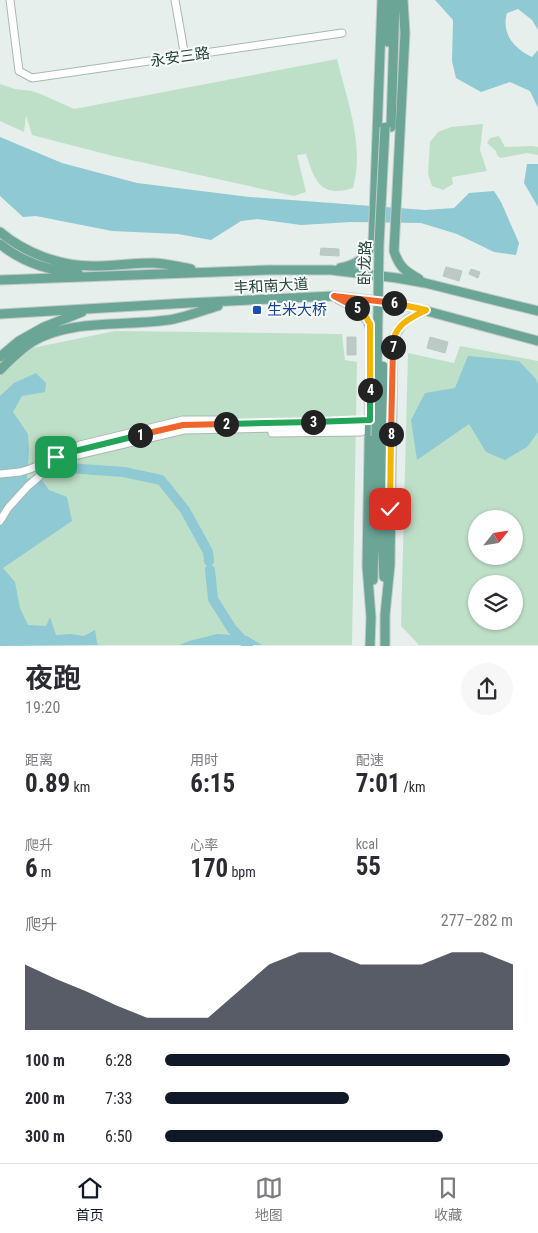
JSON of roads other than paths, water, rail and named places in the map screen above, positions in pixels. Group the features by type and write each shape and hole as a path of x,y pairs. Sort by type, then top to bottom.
{"main road":[{"name":"卧龙路","path":"331,270 350,266 362,260 369,253 373,244 382,0"},
{"name":"卧龙路","path":"388,0 388,127"},
{"name":"卧龙路","path":"370,646 379,436 379,245 395,0"},
{"name":"卧龙路","path":"403,0 405,33 394,251 398,264 425,283"},
{"path":"0,232 13,243 38,254 64,262 91,266 156,263 208,272"},
{"path":"0,244 22,258 38,265 72,273 116,276"},
{"name":"丰和南大道","path":"0,280 268,270 331,270 425,283 538,311"},
{"name":"卧龙路","path":"334,296 355,307 366,317 370,324 368,566 371,617"},
{"name":"丰和南大道","path":"0,314 334,296 397,303 538,342"},
{"path":"0,370 14,356 33,342 55,332 88,326 174,319 230,302"},
{"path":"0,357 18,341 44,327 90,308"},
{"name":"卧龙路","path":"385,615 390,565 393,340 398,327 426,310"},
{"name":"卧龙路","path":"379,436 385,615 384,646"}],"street":[{"name":"永安三路","path":"10,0 19,71 32,78 342,33"},
{"path":"175,0 186,57"},
{"path":"0,474 30,470 65,456 183,425 370,423"},
{"path":"0,521 8,508 28,486 65,456 186,433 361,432 370,423"}],"water":[{"path":"435,0 538,0 538,30 532,20 518,9 507,13 506,27 510,40 520,49 532,57 538,50 538,108 530,91 510,82 481,92 456,78 452,61 453,20"},
{"path":"0,137 62,163 137,183 249,197 425,210 454,208 469,193 494,191 501,202 519,243 516,255 494,252 457,234 421,223 351,222 301,225 257,219 241,221 211,240 178,234 112,231 36,216 23,217 0,196"},
{"path":"527,164 538,164 538,207 524,183"},
{"path":"468,356 519,361 536,379 538,384 538,432 527,447 505,460 486,452 469,424 417,460 411,420 425,393 455,388"},
{"path":"36,373 46,383 45,392 22,396 13,412 28,434 27,479 38,475 49,490 67,497 72,521 3,568 15,582 20,608 28,625 46,626 50,617 56,635 71,634 84,636 95,630 99,645 0,646 0,396 14,383"},
{"path":"217,634 247,636 262,645 179,645"}],"waterway":[{"path":"67,468 124,472 161,480 185,510 208,552 209,561"},
{"path":"210,570 213,599 232,629 248,646"}],"place":[{"name":"生米大桥","path":"257,310"}]}
